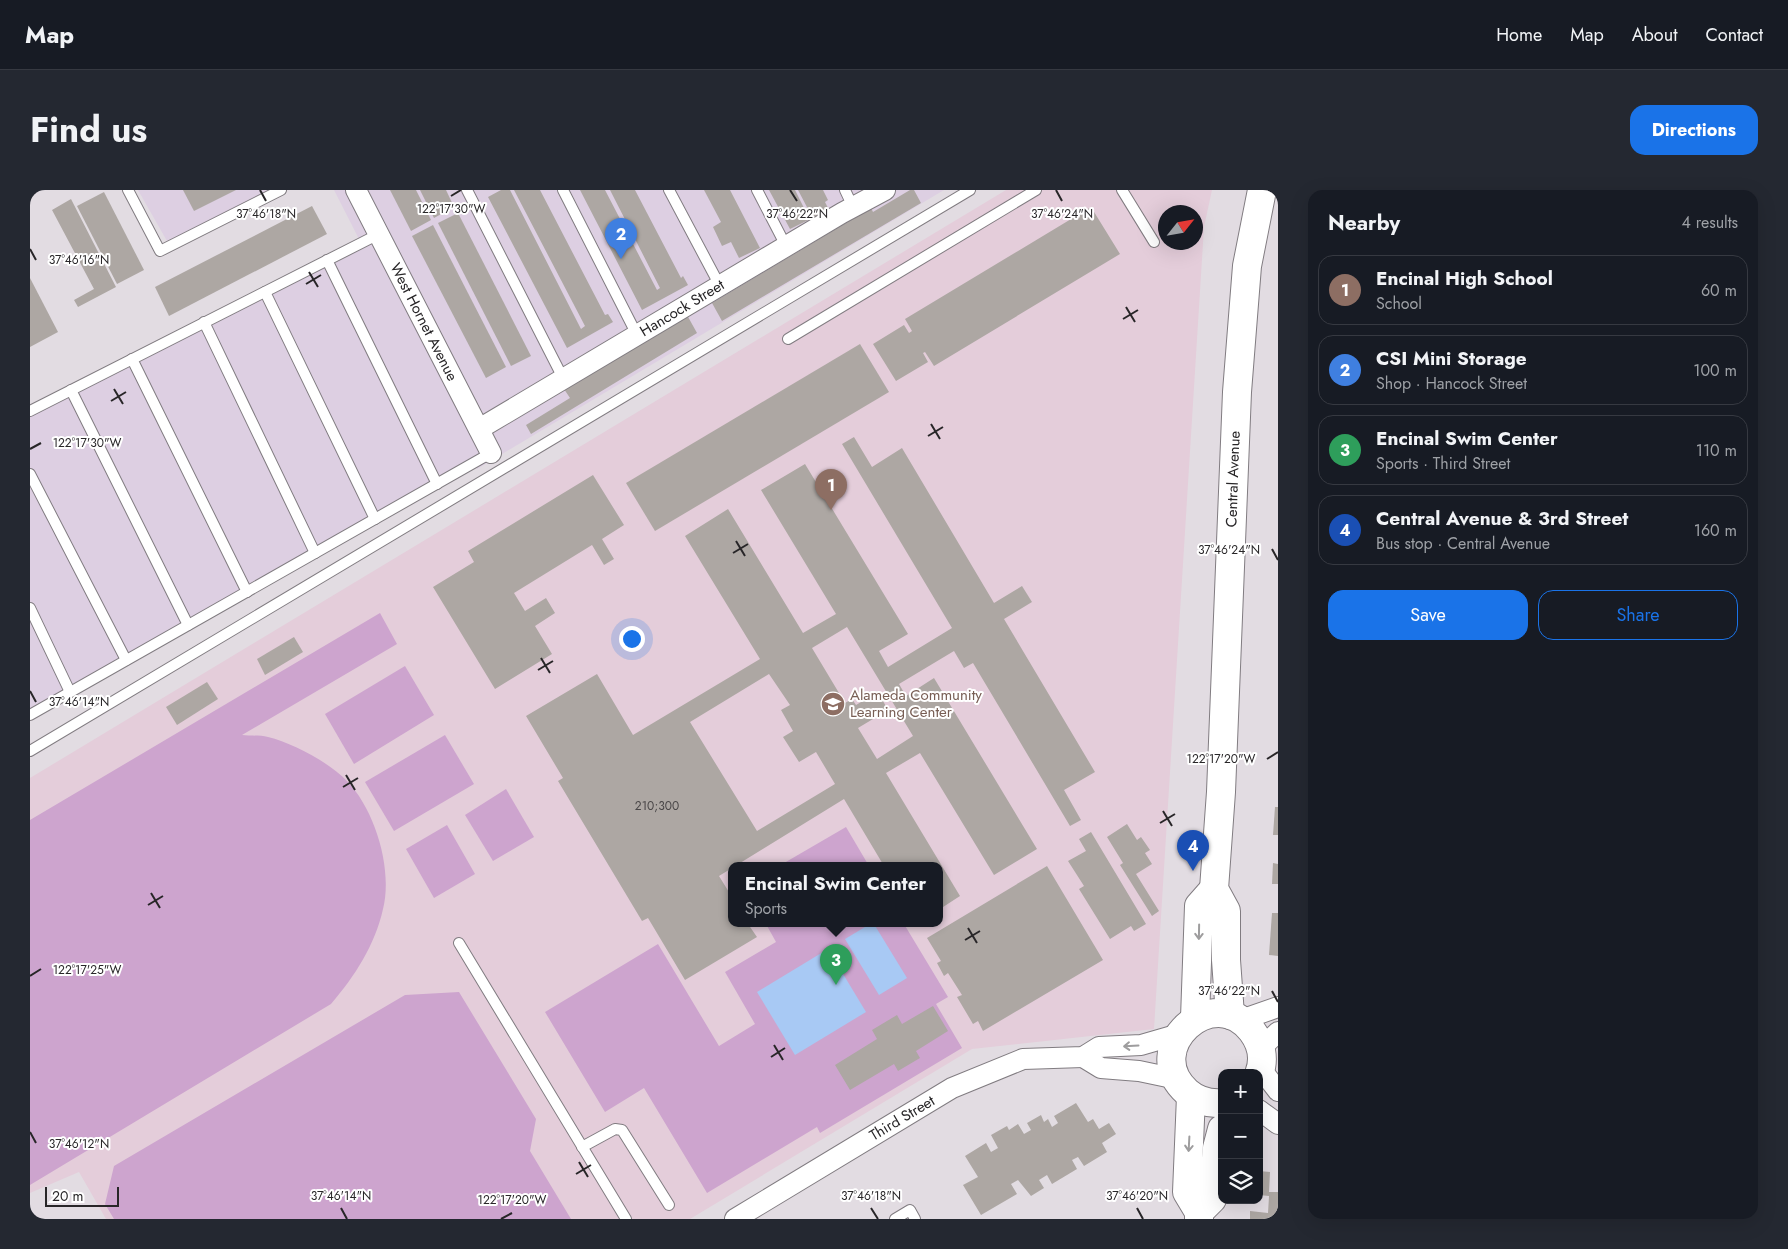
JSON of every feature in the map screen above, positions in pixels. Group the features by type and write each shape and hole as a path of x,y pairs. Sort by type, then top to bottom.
{"street":[{"name":"West Hornet Avenue","path":"356,190 491,453"},
{"name":"Hancock Street","path":"479,428 786,246 849,199 885,190"},
{"name":"Central Avenue","path":"1214,889 1221,792 1236,392 1247,266 1262,190"},
{"path":"1218,1144 1212,1198 1199,1215 1187,1192 1184,1087 1172,1056 1173,1049 1187,1026 1199,906 1214,889 1226,911 1226,960 1236,1018"},
{"path":"1236,1018 1278,1007"},
{"path":"1187,1026 1219,1013 1236,1018 1257,1037 1278,1091"},
{"name":"Third Street","path":"735,1219 952,1088 1023,1059 1083,1057 1099,1047 1141,1045 1187,1026"},
{"name":"Third Street","path":"1083,1057 1101,1068 1138,1071 1184,1087"},
{"path":"1184,1087 1203,1101 1218,1103"},
{"path":"1263,1113 1278,1124"}],"lane":[{"path":"128,190 160,251 281,190"},
{"path":"467,190 563,378"},
{"path":"563,190 637,335"},
{"path":"669,190 720,286"},
{"path":"758,190 786,246"},
{"path":"30,751 970,190"},
{"path":"788,339 1036,190"},
{"path":"1122,190 1154,242"},
{"path":"30,410 379,234"},
{"path":"327,260 437,484"},
{"path":"265,292 375,519"},
{"path":"204,322 315,553"},
{"path":"132,359 247,592"},
{"path":"71,390 188,625"},
{"path":"30,715 491,453"},
{"path":"30,474 126,660"},
{"path":"30,608 70,692"},
{"path":"459,943 626,1219"},
{"path":"582,1147 615,1129 622,1130 669,1205"},
{"path":"894,1219 910,1210 915,1219"}],"shaded area":[{"path":"138,190 271,190 167,241"},
{"path":"334,190 944,190 477,469 474,463 30,715 30,411 361,243"},
{"path":"1006,190 1212,190 1204,227 1203,243 1203,205 1158,205 1158,250 1203,250 1154,1029 972,1049 690,1219 106,1219 79,1172 30,1193 30,778"},
{"path":"380,613 397,644 242,735 268,737 310,754 340,774 357,793 366,808 379,841 386,876 385,893 383,909 375,935 356,971 331,1004 30,1185 30,820"},
{"path":"405,666 434,715 354,764 325,714"},
{"path":"445,735 474,784 394,831 365,782"},
{"path":"506,789 534,837 493,861 465,815"},
{"path":"447,825 475,874 434,898 406,849"},
{"path":"846,827 867,862 786,862"},
{"path":"768,927 906,927 948,997 936,1004 962,1048 820,1133 817,1127 707,1193 644,1088 605,1112 545,1012 658,944 719,1046 755,1024 725,972 776,942"},
{"path":"459,992 536,1119 530,1151 571,1219 114,1219 105,1204 114,1166 405,995"}],"water":[{"path":"865,927 876,927 907,978 879,995 845,939"},
{"path":"828,949 866,1012 795,1055 757,992"}],"building":[{"path":"183,190 236,190 194,211"},
{"path":"390,190 416,190 431,220 411,231"},
{"path":"420,190 446,190 454,207 434,218"},
{"path":"501,190 510,190 581,329 585,326 514,190 540,190 605,315 608,314 613,322 567,348 488,197"},
{"path":"580,190 605,190 657,290 660,288 610,190 635,190 681,278 683,276 688,285 642,310"},
{"path":"704,190 730,190 760,248 739,258 731,242 722,246 713,227 721,222"},
{"path":"769,190 795,190 806,212 809,211 798,190 823,190 828,200 825,202 829,210 790,229"},
{"path":"910,190 914,190 921,203 722,321 712,303 871,208 873,212"},
{"path":"104,192 144,270 117,284 77,206"},
{"path":"71,199 116,287 78,307 74,300 94,289 52,210"},
{"path":"312,206 327,234 169,316 155,287"},
{"path":"1091,207 1120,254 934,366 925,352 923,353 928,362 896,381 873,344 904,325 909,333 912,331 905,319"},
{"path":"458,213 531,356 511,366 438,223"},
{"path":"433,225 506,367 486,378 412,236"},
{"path":"30,278 58,332 30,347"},
{"path":"687,315 697,333 531,434 526,425 570,398 564,389"},
{"path":"860,344 889,392 655,531 626,483"},
{"path":"854,437 872,467 902,448 994,603 1022,586 1032,602 1004,619 1095,772 1064,790 1081,820 1070,826 973,663 964,668 954,651 899,684 906,696 934,678 1037,849 994,875 920,753 886,773 940,862 882,862 844,799 742,862 728,862 728,870 719,876 728,891 728,927 750,927 757,937 685,980 648,918 642,921 558,781 563,778 526,716 597,674 633,735 760,659 685,536 728,509 803,633 836,614 761,490 805,464 908,634 879,651 888,667 952,628 842,444","holes":["847,627 913,736 877,759 858,728 888,710 878,692 856,705 852,699 845,703 812,648","769,674 790,705 781,710 793,731 783,737 799,762 816,752 835,784 757,831 690,722"]},
{"path":"593,475 624,525 602,539 614,559 604,565 592,545 514,593 525,611 546,598 555,613 535,626 552,654 495,689 433,587 474,562 468,551"},
{"path":"294,637 303,652 265,675 257,659"},
{"path":"207,682 218,699 177,725 166,707"},
{"path":"1275,807 1278,807 1278,835 1273,835"},
{"path":"1127,824 1137,840 1141,837 1150,850 1145,853 1152,864 1136,874 1159,911 1152,916 1120,865 1123,863 1107,837"},
{"path":"1091,832 1146,924 1134,931 1131,926 1110,939 1079,889 1084,886 1068,861 1086,851 1079,839"},
{"path":"1273,863 1278,864 1278,884 1272,884"},
{"path":"1047,866 1103,960 983,1031 978,1021 973,1024 957,997 962,995 948,973 944,976 937,963 941,961 927,938"},
{"path":"943,868 960,896 943,907"},
{"path":"1272,913 1278,913 1278,956 1269,955"},
{"path":"933,1006 948,1031 916,1051 920,1058 898,1071 894,1064 850,1090 835,1065 877,1039 872,1030 897,1015 902,1024"},
{"path":"1076,1103 1088,1122 1093,1119 1099,1129 1109,1123 1116,1134 1102,1143 1107,1152 1084,1166 1078,1157 1072,1160 1077,1169 1052,1184 1047,1175 1039,1180 1044,1188 1031,1196 1018,1180 1011,1184 1017,1194 981,1215 963,1185 978,1177 965,1156 986,1143 991,1152 998,1148 991,1135 1007,1126 1009,1130 1018,1124 1024,1134 1031,1130 1027,1123 1041,1115 1044,1122 1048,1119 1052,1127 1058,1123 1054,1116"},
{"path":"1263,1171 1270,1172 1269,1192 1278,1192 1278,1219 1250,1219 1250,1211 1268,1213 1269,1196 1263,1195"}],"place":[{"name":"CSI Mini Storage","path":"621,259"},
{"name":"Encinal High School","path":"831,510"},
{"name":"Alameda Community Learning Center","path":"833,704"},
{"name":"Central Avenue & 3rd Street","path":"1193,871"},
{"name":"Encinal Swim Center","path":"836,985"}]}
